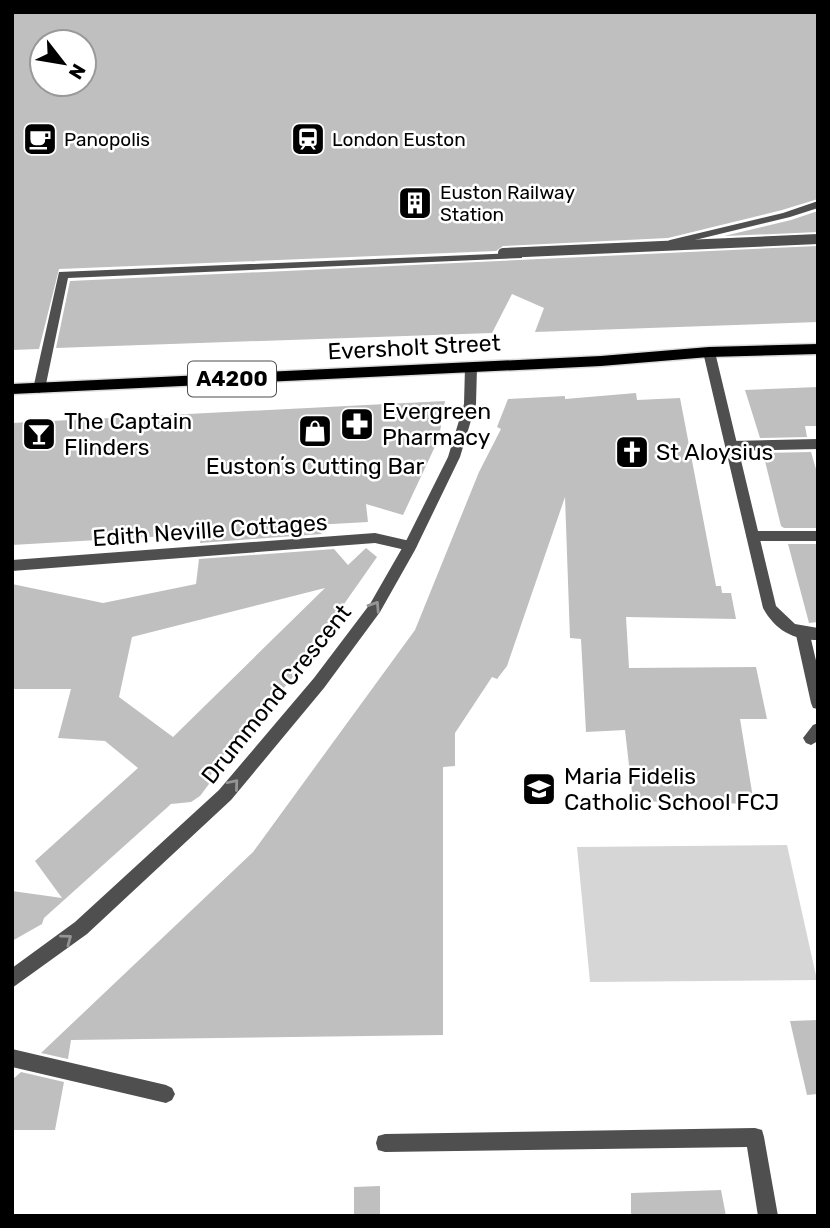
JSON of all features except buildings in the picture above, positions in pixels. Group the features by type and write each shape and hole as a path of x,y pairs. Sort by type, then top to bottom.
{"main road":[{"name":"Eversholt Street","path":"17,389 471,368 709,352 818,349"}],"street":[{"path":"39,388 63,275 626,249 686,240 786,215 818,204"},
{"path":"503,253 818,239"},
{"path":"709,352 770,608 788,629 811,634 818,704"},
{"name":"Drummond Crescent","path":"12,979 81,928 225,795 319,683 367,619 410,546 454,457 470,404 471,368"},
{"path":"731,446 818,444"},
{"path":"753,536 818,536"},
{"name":"Edith Neville Cottages","path":"12,566 376,538 410,546"},
{"path":"12,1058 166,1094"},
{"path":"385,1143 755,1137 768,1216"}],"shaded area":[{"path":"787,845 817,980 590,982 577,847"}],"place":[{"name":"Panopolis","path":"40,139"},
{"name":"London Euston","path":"308,139"},
{"name":"Euston Railway Station","path":"415,203"},
{"name":"Evergreen Pharmacy","path":"357,424"},
{"name":"Eustonʼs Cutting Bar","path":"315,431"},
{"name":"The Captain Flinders","path":"39,434"},
{"name":"St Aloysius","path":"632,452"},
{"name":"Maria Fidelis Catholic School FCJ","path":"539,789"}]}
